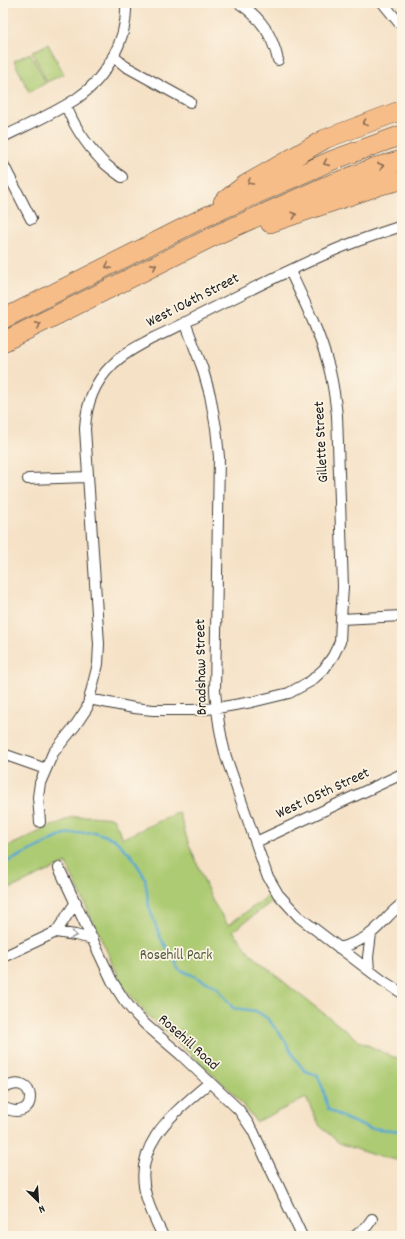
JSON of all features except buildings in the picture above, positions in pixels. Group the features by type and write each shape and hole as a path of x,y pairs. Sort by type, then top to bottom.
{"highway":[{"path":"205,217 245,185 325,139 402,110"},
{"path":"3,319 205,217 333,160 402,135"},
{"path":"3,342 216,235 326,186 373,168 402,160"},
{"path":"216,235 266,224 381,185 402,180"}],"street":[{"path":"3,137 77,99 96,81 105,70 119,45 124,28 126,3"},
{"path":"239,3 256,16 265,28 275,47 278,60"},
{"path":"383,3 400,24 402,22"},
{"path":"113,56 125,66 190,102"},
{"path":"66,105 69,113 88,145 103,161 122,177"},
{"path":"3,164 31,219"},
{"name":"West 106th Street","path":"89,699 98,664 99,644 88,477 86,420 89,402 99,380 111,365 129,350 329,252 402,226"},
{"name":"Gillette Street","path":"89,699 134,708 153,710 193,710 217,708 279,696 311,681 324,669 340,642 342,580 337,415 334,390 328,363 317,330 290,271"},
{"name":"Bradshaw Street","path":"185,322 202,367 210,395 219,457 215,691 217,718 223,745 267,875 278,894 299,917 383,981 402,993"},
{"path":"28,479 88,477"},
{"path":"341,619 402,616"},
{"path":"40,822 38,797 40,783 53,753 82,718 89,699"},
{"path":"3,754 46,769"},
{"name":"West 105th Street","path":"256,842 402,774"},
{"name":"Rosehill Road","path":"59,868 112,981 124,1000 137,1016 239,1110 253,1131 302,1236"},
{"path":"3,957 56,932 76,902"},
{"path":"339,948 350,945 371,934 395,909 402,904"},
{"path":"56,932 92,939"},
{"path":"369,970 368,957 371,934"},
{"path":"163,1236 146,1199 144,1188 144,1166 148,1151 153,1139 168,1120 210,1082"},
{"path":"3,1089 13,1084 19,1084 24,1086 30,1095 28,1106 23,1110 9,1110 3,1107"},
{"path":"355,1236 367,1226 372,1219"}],"green space":[{"path":"48,44 64,74 47,82 32,52"},
{"path":"30,53 46,83 29,92 14,61"},
{"name":"Rosehill Park","path":"179,812 188,842 212,900 228,925 271,894 275,899 233,931 250,953 290,987 359,1041 393,1057 402,1058 402,1161 373,1155 339,1143 320,1126 306,1098 256,1122 230,1090 145,1013 124,988 66,863 3,892 3,849 49,827 73,817 90,816 113,818 123,838"}],"waterway":[{"path":"3,864 65,834 95,832 114,839 132,856 145,878 149,907 161,939 176,961 179,969 217,987 233,1008 256,1011 267,1018 284,1039 294,1057 304,1070 318,1076 328,1109 346,1119 368,1128 402,1131"}]}
